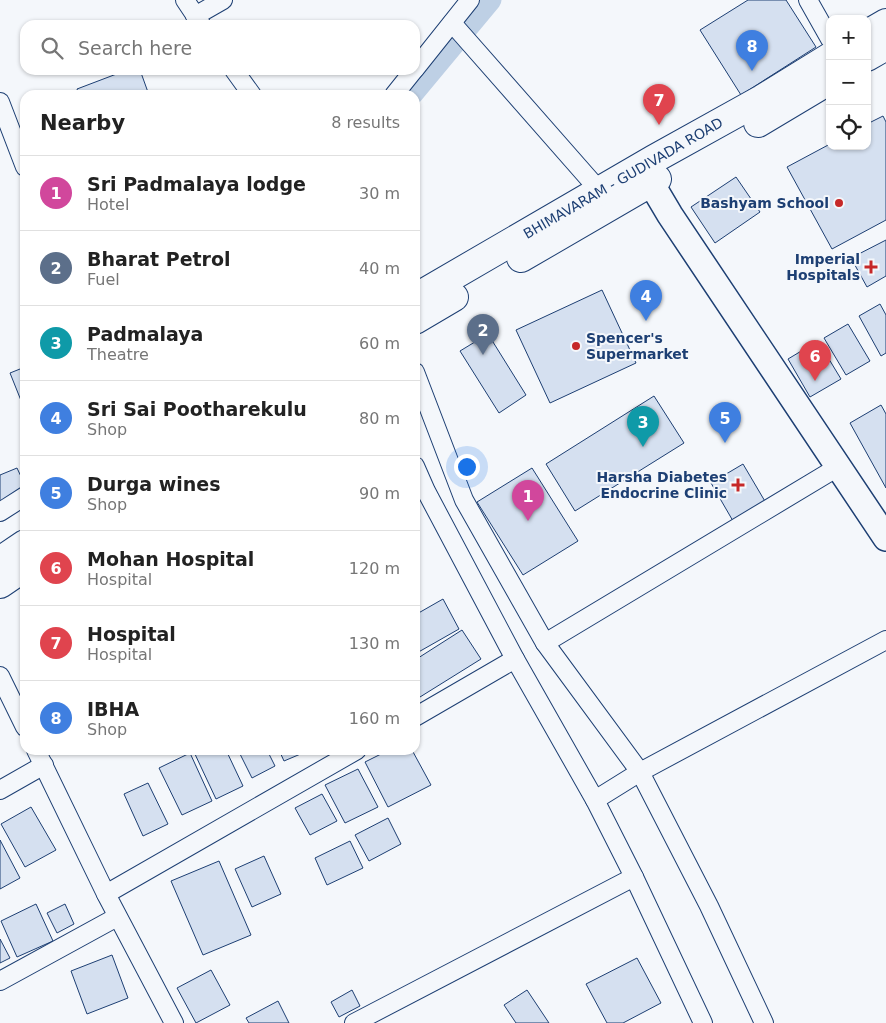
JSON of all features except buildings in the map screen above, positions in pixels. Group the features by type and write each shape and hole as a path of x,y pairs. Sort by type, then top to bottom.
{"main road":[{"path":"871,32 886,23"},
{"path":"871,55 886,46"},
{"name":"BHIMAVARAM - GUDIVADA ROAD","path":"420,317 826,59"},
{"name":"BHIMAVARAM - GUDIVADA ROAD","path":"420,295 606,198 651,183 772,116 826,82"},
{"path":"651,183 670,215 886,538"},
{"path":"0,561 20,547"},
{"path":"0,584 20,570"}],"street":[{"path":"184,0 198,20 223,0"},
{"path":"420,64 470,0"},
{"path":"808,0 826,32"},
{"path":"452,24 606,198"},
{"path":"238,75 248,90"},
{"path":"398,90 411,75"},
{"path":"0,102 20,154"},
{"path":"420,385 464,500 544,643 640,772 709,906 764,1023"},
{"path":"544,643 838,467"},
{"path":"420,477 515,659 595,800 634,876 703,1023"},
{"path":"0,512 20,499"},
{"path":"595,800 640,772 886,640"},
{"path":"420,714 515,659"},
{"path":"0,676 20,717"},
{"path":"106,894 342,755"},
{"path":"0,790 40,757 117,917 174,1023"},
{"path":"354,1023 634,876"},
{"path":"0,981 117,917"}],"waterway":[{"path":"416,90 491,0"}],"place":[{"name":"IBHA","path":"752,71"},
{"name":"Hospital","path":"659,125"},
{"name":"Bashyam School","path":"839,203"},
{"name":"Imperial Hospitals","path":"871,267"},
{"name":"Sri Sai Pootharekulu","path":"646,321"},
{"name":"Spencer's Supermarket","path":"576,346"},
{"name":"Bharat Petrol","path":"483,355"},
{"name":"Mohan Hospital","path":"815,381"},
{"name":"Durga wines","path":"725,443"},
{"name":"Padmalaya","path":"643,447"},
{"name":"Harsha Diabetes Endocrine Clinic","path":"738,485"},
{"name":"Sri Padmalaya lodge","path":"528,521"}]}
